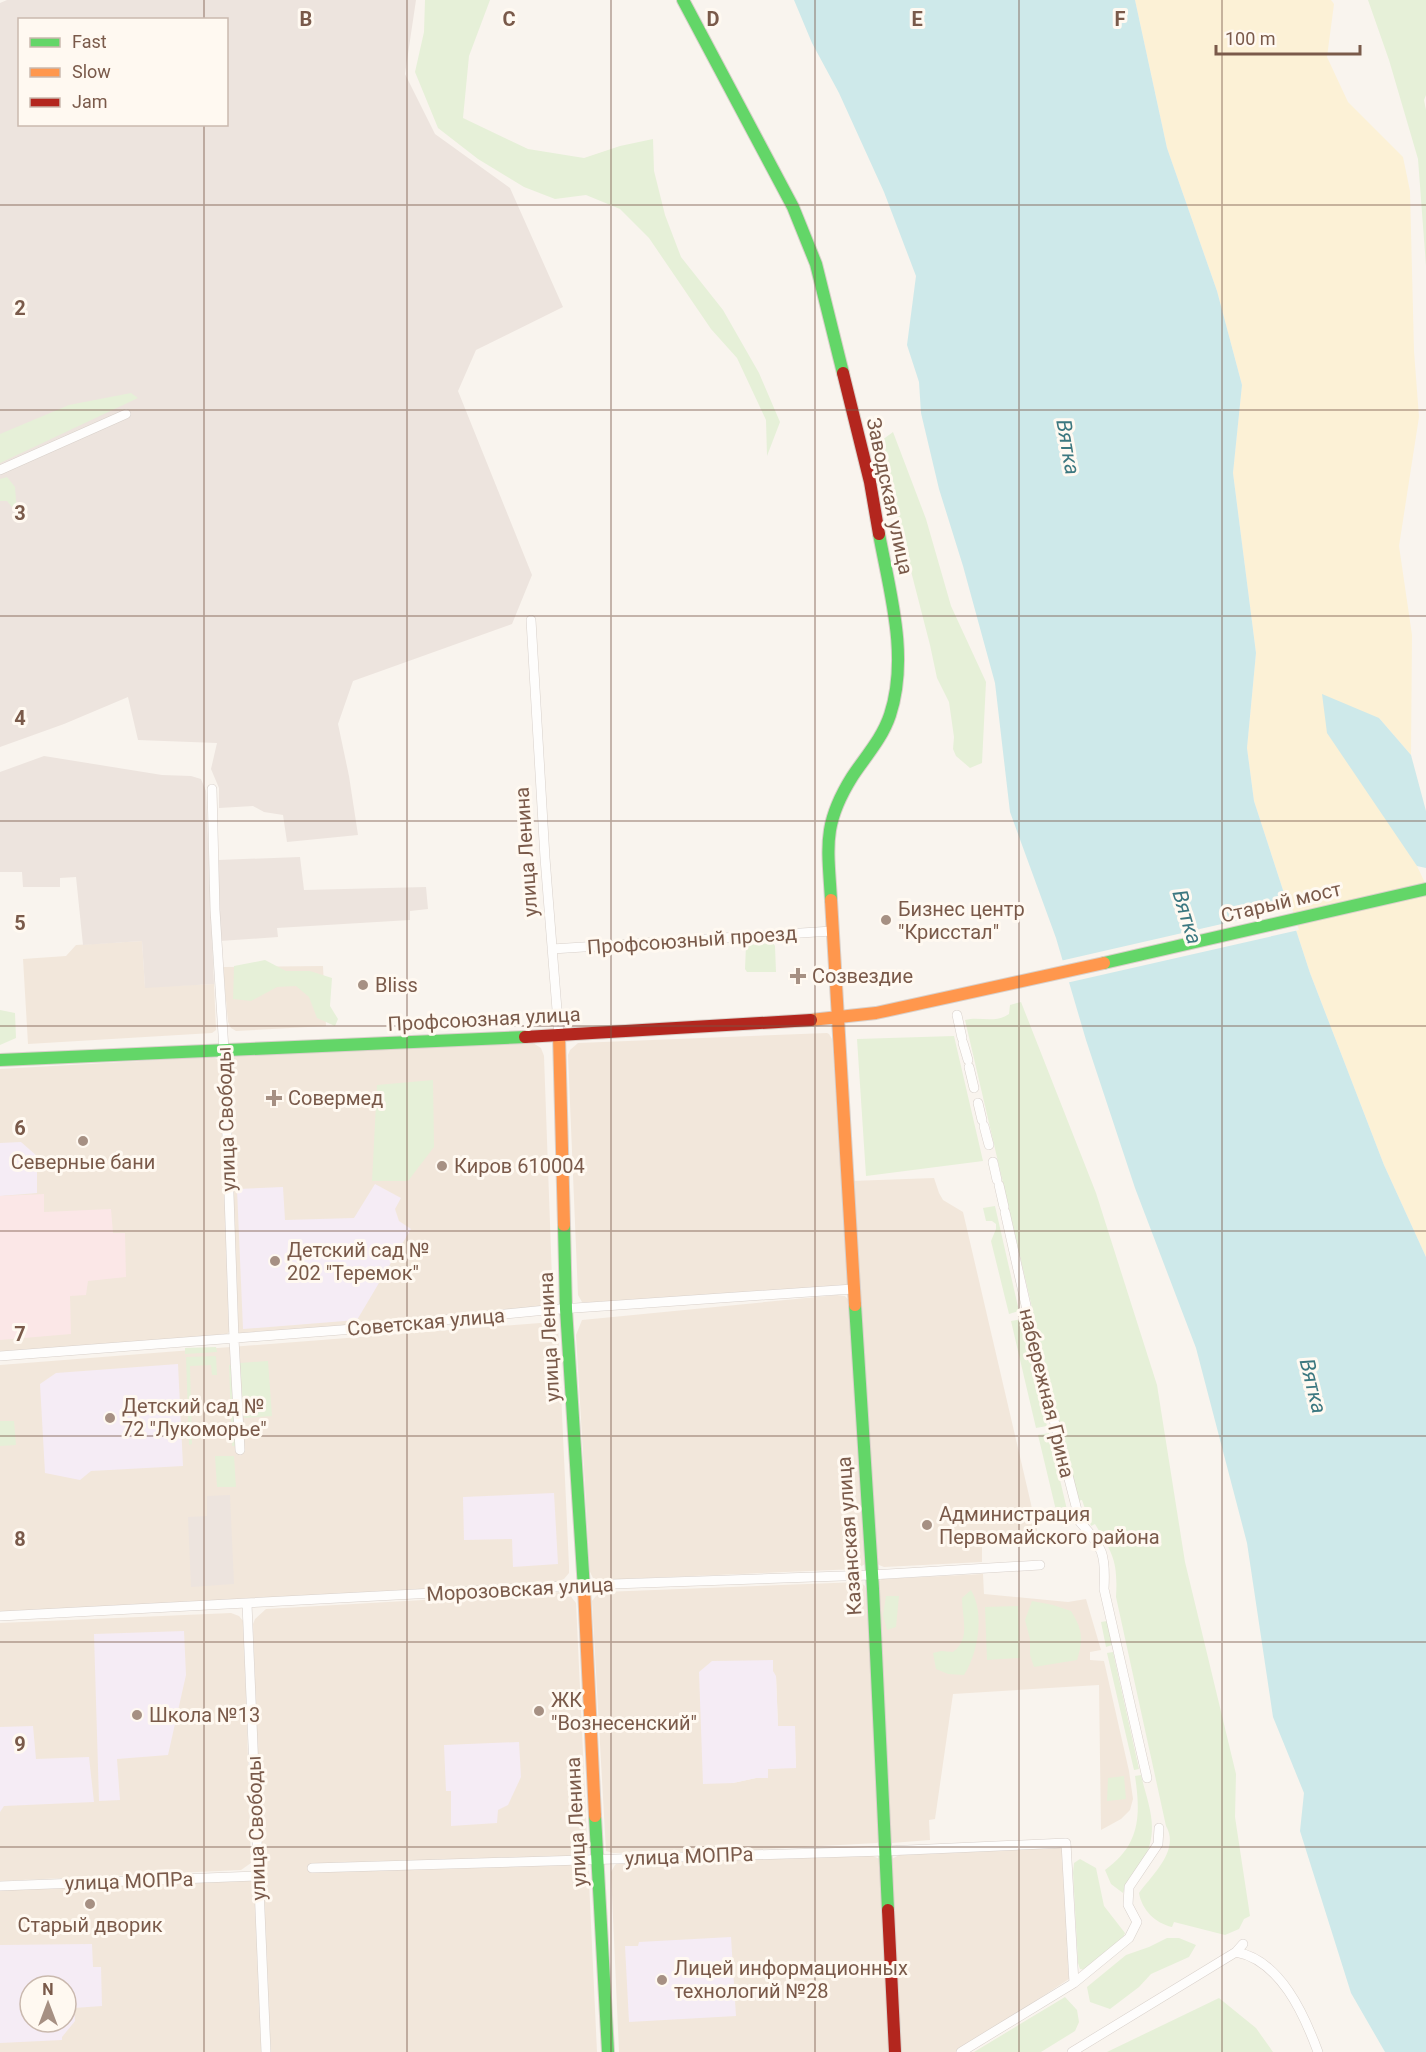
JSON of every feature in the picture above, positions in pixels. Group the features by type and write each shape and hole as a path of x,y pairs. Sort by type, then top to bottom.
{"main road":[{"name":"Заводская улица","path":"683,0 793,207 816,264 870,482 897,633 897,682 890,715 880,738 852,777 838,802 829,827 827,853 839,1018"},
{"name":"Старый мост","path":"968,994 1426,889"},
{"name":"Профсоюзная улица","path":"0,1060 559,1035 839,1018 876,1013 968,994"},
{"name":"Казанская улица","path":"839,1018 896,2052"},
{"name":"улица Ленина","path":"559,1035 567,1309 608,2052"}],"street":[{"path":"0,470 126,414"},
{"name":"улица Ленина","path":"531,620 545,858 559,1035"},
{"name":"улица Свободы","path":"212,789 215,910 224,1050 240,1450"},
{"name":"Профсоюзный проезд","path":"552,949 832,931"},
{"path":"957,1015 974,1088"},
{"path":"978,1103 989,1145"},
{"name":"набережная Грина","path":"993,1162 1036,1350 1080,1522 1098,1542 1104,1560 1104,1589 1147,1778"},
{"name":"Советская улица","path":"0,1356 853,1288"},
{"name":"Морозовская улица","path":"0,1616 1040,1565"},
{"name":"улица Свободы","path":"247,1604 266,2052"},
{"path":"962,2052 1074,1983 1129,1938 1137,1922 1128,1905 1129,1887 1158,1844 1159,1828"},
{"name":"улица МОПРа","path":"312,1868 885,1851 1066,1843 1074,1983"},
{"name":"улица МОПРа","path":"0,1886 258,1875"},
{"path":"1072,2052 1236,1952 1243,1944"},
{"path":"1236,1952 1249,1954 1285,1986 1304,2018 1318,2052"}],"shaded area":[{"path":"7,0 416,0 405,74 435,134 510,188 563,307 476,350 458,391 532,575 512,624 353,681 338,724 358,835 287,842 283,815 264,812 253,806 219,808 219,788 211,769 217,743 138,740 128,697 64,724 0,747 0,3"},
{"path":"44,756 201,779 206,791 214,984 145,988 142,941 83,945 76,877 60,878 60,887 23,887 22,872 0,872 0,772"},
{"path":"300,857 304,890 426,887 428,909 410,911 410,920 277,928 278,937 220,941 218,860"},
{"path":"142,941 145,987 214,984 216,1030 212,1033 28,1044 23,959 66,956 76,945"},
{"path":"323,966 326,1026 236,1031 231,1028 228,1022 223,967"},
{"path":"827,1033 832,1039 848,1283 845,1286 582,1302 578,1295 568,1055 570,1050 578,1043"},
{"path":"533,1043 541,1048 544,1056 553,1307 549,1312 237,1334 228,1059 239,1055"},
{"path":"212,1057 220,1060 221,1067 230,1331 227,1334 0,1356 0,1069"},
{"path":"21,1142 37,1156 37,1193 0,1196 0,1143"},
{"path":"934,1178 943,1200 963,1212 1038,1534 982,1545 982,1562 884,1567 876,1562 851,1181"},
{"path":"375,1184 401,1198 395,1209 399,1221 411,1229 357,1320 243,1329 237,1189 283,1187 285,1220 354,1218"},
{"path":"44,1194 44,1212 111,1209 113,1233 125,1233 126,1277 88,1281 86,1295 70,1296 71,1334 0,1340 0,1196"},
{"path":"845,1296 851,1303 865,1564 857,1569 599,1580 593,1578 590,1572 576,1335 582,1320"},
{"path":"553,1322 558,1327 569,1566 569,1573 564,1579 556,1582 0,1612 0,1365"},
{"path":"178,1364 183,1466 91,1471 80,1480 45,1473 40,1384 56,1373"},
{"path":"554,1493 558,1564 513,1567 512,1539 464,1540 463,1497"},
{"path":"230,1495 234,1584 191,1587 188,1517 207,1516 207,1496"},
{"path":"983,1574 984,1594 1068,1602 1086,1599 1101,1650 1090,1652 1090,1660 1104,1661 1129,1771 1133,1799 1130,1810 1121,1819 1101,1830 1099,1685 953,1694 935,1819 929,1820 930,1840 892,1843 890,1842 878,1582 882,1579"},
{"path":"860,1582 865,1586 879,1841 877,1843 731,1851 613,1853 606,1851 592,1601 603,1592","holes":["776,1676 778,1727 794,1727 796,1767 768,1769 768,1778 733,1783"]},
{"path":"561,1592 569,1594 576,1603 597,2052 271,2052 261,1873 253,1624 255,1619 266,1609"},
{"path":"231,1613 239,1616 244,1622 251,1863 241,1870 0,1881 0,1623"},
{"name":"Школа №13","path":"184,1631 186,1675 168,1755 117,1759 120,1800 99,1801 94,1634"},
{"path":"773,1660 778,1726 795,1726 796,1768 768,1769 768,1778 703,1784 699,1672 712,1661"},
{"path":"33,1726 36,1759 89,1757 94,1802 4,1806 0,1812 0,1727"},
{"path":"519,1742 521,1777 508,1805 498,1810 497,1823 451,1826 451,1791 446,1791 444,1745"},
{"path":"1063,1847 1069,1979 958,2052 899,2052 890,1860 899,1855"},
{"path":"868,1854 880,1859 889,2052 619,2052 611,1872 617,1863"},
{"path":"255,1880 262,2052 0,2052 0,1890"},
{"path":"731,1937 736,2016 629,2022 625,1946 638,1946 639,1942"},
{"path":"92,1944 93,1967 101,1967 102,2006 78,2008 78,1974 18,1974 18,2034 64,2034 62,2040 0,2043 0,1945"}],"green space":[{"path":"425,0 490,0 469,56 463,118 528,149 584,158 620,146 653,139 654,171 665,215 681,257 723,310 759,373 780,422 767,456 766,420 737,358 711,329 649,238 620,209 586,195 555,199 524,187 478,159 438,128 415,72 424,32"},
{"path":"1368,0 1426,0 1426,95 1424,100 1426,110 1426,266 1418,159 1389,60"},
{"path":"131,393 138,398 0,463 0,434 69,405"},
{"path":"893,432 926,519 951,606 986,682 982,763 970,768 956,756 953,749 954,737 949,702 937,678 878,443"},
{"path":"7,477 15,487 17,513 7,501 0,501 0,479"},
{"path":"773,943 776,972 747,972 745,969 746,945"},
{"path":"265,960 286,971 310,971 332,978 330,1006 338,1019 335,1026 317,1018 309,997 296,986 277,987 251,1001 233,999 234,966"},
{"path":"1021,1002 1096,1193 1157,1385 1185,1562 1236,1774 1235,1817 1250,1916 1244,1919 1239,1929 1225,1935 1174,1922 1172,1927 1160,1922 1146,1910 1139,1893 1163,1861 1170,1844 1169,1835 1116,1597 1113,1558 1095,1524 1091,1526 1082,1500 1077,1501 965,1020 998,1019 1009,1014 1010,1005"},
{"path":"0,1010 15,1013 16,1038 0,1045"},
{"path":"954,1036 983,1161 866,1176 857,1039"},
{"path":"433,1080 434,1147 408,1181 372,1181 377,1085"},
{"path":"995,1206 1019,1311 1009,1314 991,1241 996,1224 986,1221 983,1208"},
{"path":"1022,1319 1047,1426 1036,1428 1011,1321"},
{"path":"216,1347 217,1352 185,1354 185,1348"},
{"path":"216,1356 217,1375 212,1375 211,1365 190,1366 192,1444 189,1445 186,1357"},
{"path":"268,1361 272,1416 244,1418 240,1363"},
{"path":"229,1365 233,1365 237,1446 232,1446"},
{"path":"0,1421 14,1421 16,1445 0,1446"},
{"path":"1049,1433 1068,1514 1066,1519 1059,1523 1038,1435"},
{"path":"215,1456 234,1456 236,1487 217,1487"},
{"path":"971,1590 979,1621 973,1656 964,1675 948,1674 936,1669 933,1653 953,1652 959,1647 964,1634 962,1598"},
{"path":"886,1596 899,1596 896,1627 887,1630 883,1615"},
{"path":"1032,1601 1071,1611 1081,1634 1081,1646 1077,1660 1034,1667 1025,1620"},
{"path":"1018,1606 1020,1658 987,1660 985,1607"},
{"path":"1107,1621 1112,1645 1106,1647 1101,1622"},
{"path":"1113,1652 1139,1769 1134,1770 1107,1653"},
{"path":"1141,1775 1150,1808 1151,1839 1143,1862 1129,1880 1123,1893 1111,1884 1105,1870 1117,1860 1131,1840 1135,1829 1138,1804 1135,1776"},
{"path":"1124,1776 1126,1799 1107,1801 1108,1778"},
{"path":"1080,1859 1096,1868 1104,1906 1125,1933 1122,1941 1086,1970 1080,1969 1078,1963 1073,1873 1074,1863"},
{"path":"1167,1938 1179,1938 1196,1945 1189,1957 1151,1974 1139,1987 1110,2009 1090,2002 1087,1987 1126,1955"},
{"path":"1065,1997 1077,2010 1079,2022 1075,2031 1041,2052 974,2052"},
{"path":"1219,1998 1256,2028 1273,2052 1107,2052"}],"sand":[{"path":"1135,0 1331,0 1334,4 1327,57 1348,102 1403,157 1410,191 1414,351 1419,417 1399,546 1412,635 1411,755 1379,718 1417,866 1426,885 1426,1257 1384,1165 1310,973 1254,801 1247,748 1256,653 1233,473 1242,385 1217,291 1167,148"}],"water":[{"name":"Вятка","path":"794,0 1135,0 1167,148 1217,291 1242,385 1233,473 1256,653 1247,748 1254,801 1310,973 1384,1165 1426,1257 1426,2052 1385,2052 1351,1993 1300,1831 1304,1793 1273,1717 1247,1543 1196,1348 1135,1188 1086,1040 1056,938 1010,812 995,683 939,489 921,413 919,382 907,345 916,276 884,192 839,93 812,43"},
{"path":"1322,694 1379,718 1411,755 1426,811 1426,868 1417,866 1327,733"}],"pier":[{"path":"1292,908 1299,930 1066,983 1060,961"}],"traffic: fast":[{"path":"683,0 793,207 816,264 843,373"},
{"path":"831,900 828,850 831,823 842,794 883,732 890,715 898,671 896,625 879,534"},
{"path":"1104,963 1426,889"},
{"path":"0,1060 525,1037"},
{"path":"564,1225 566,1309 584,1589"},
{"path":"855,1305 873,1589 888,1910"},
{"path":"595,1816 608,2052"}],"traffic: slow":[{"path":"831,900 855,1305"},
{"path":"811,1020 876,1013 1104,963"},
{"path":"559,1035 564,1225"},
{"path":"584,1589 595,1816"}],"traffic: jam":[{"path":"843,373 870,482 879,534"},
{"path":"525,1037 811,1020"},
{"path":"888,1910 895,2052"}],"place":[{"name":"Бизнес центр \"Крисстал\"","path":"886,920"},
{"name":"Созвездие","path":"798,976"},
{"name":"Bliss","path":"363,985"},
{"name":"Совермед","path":"274,1098"},
{"name":"Северные бани","path":"83,1141"},
{"name":"Киров 610004","path":"442,1166"},
{"name":"Детский сад № 202 \"Теремок\"","path":"275,1261"},
{"name":"Детский сад № 72 \"Лукоморье\"","path":"110,1418"},
{"name":"Администрация Первомайского района","path":"927,1525"},
{"name":"ЖК \"Вознесенский\"","path":"539,1711"},
{"name":"Школа №13","path":"137,1715"},
{"name":"Старый дворик","path":"90,1904"},
{"name":"Лицей информационных технологий №28","path":"662,1980"}]}
